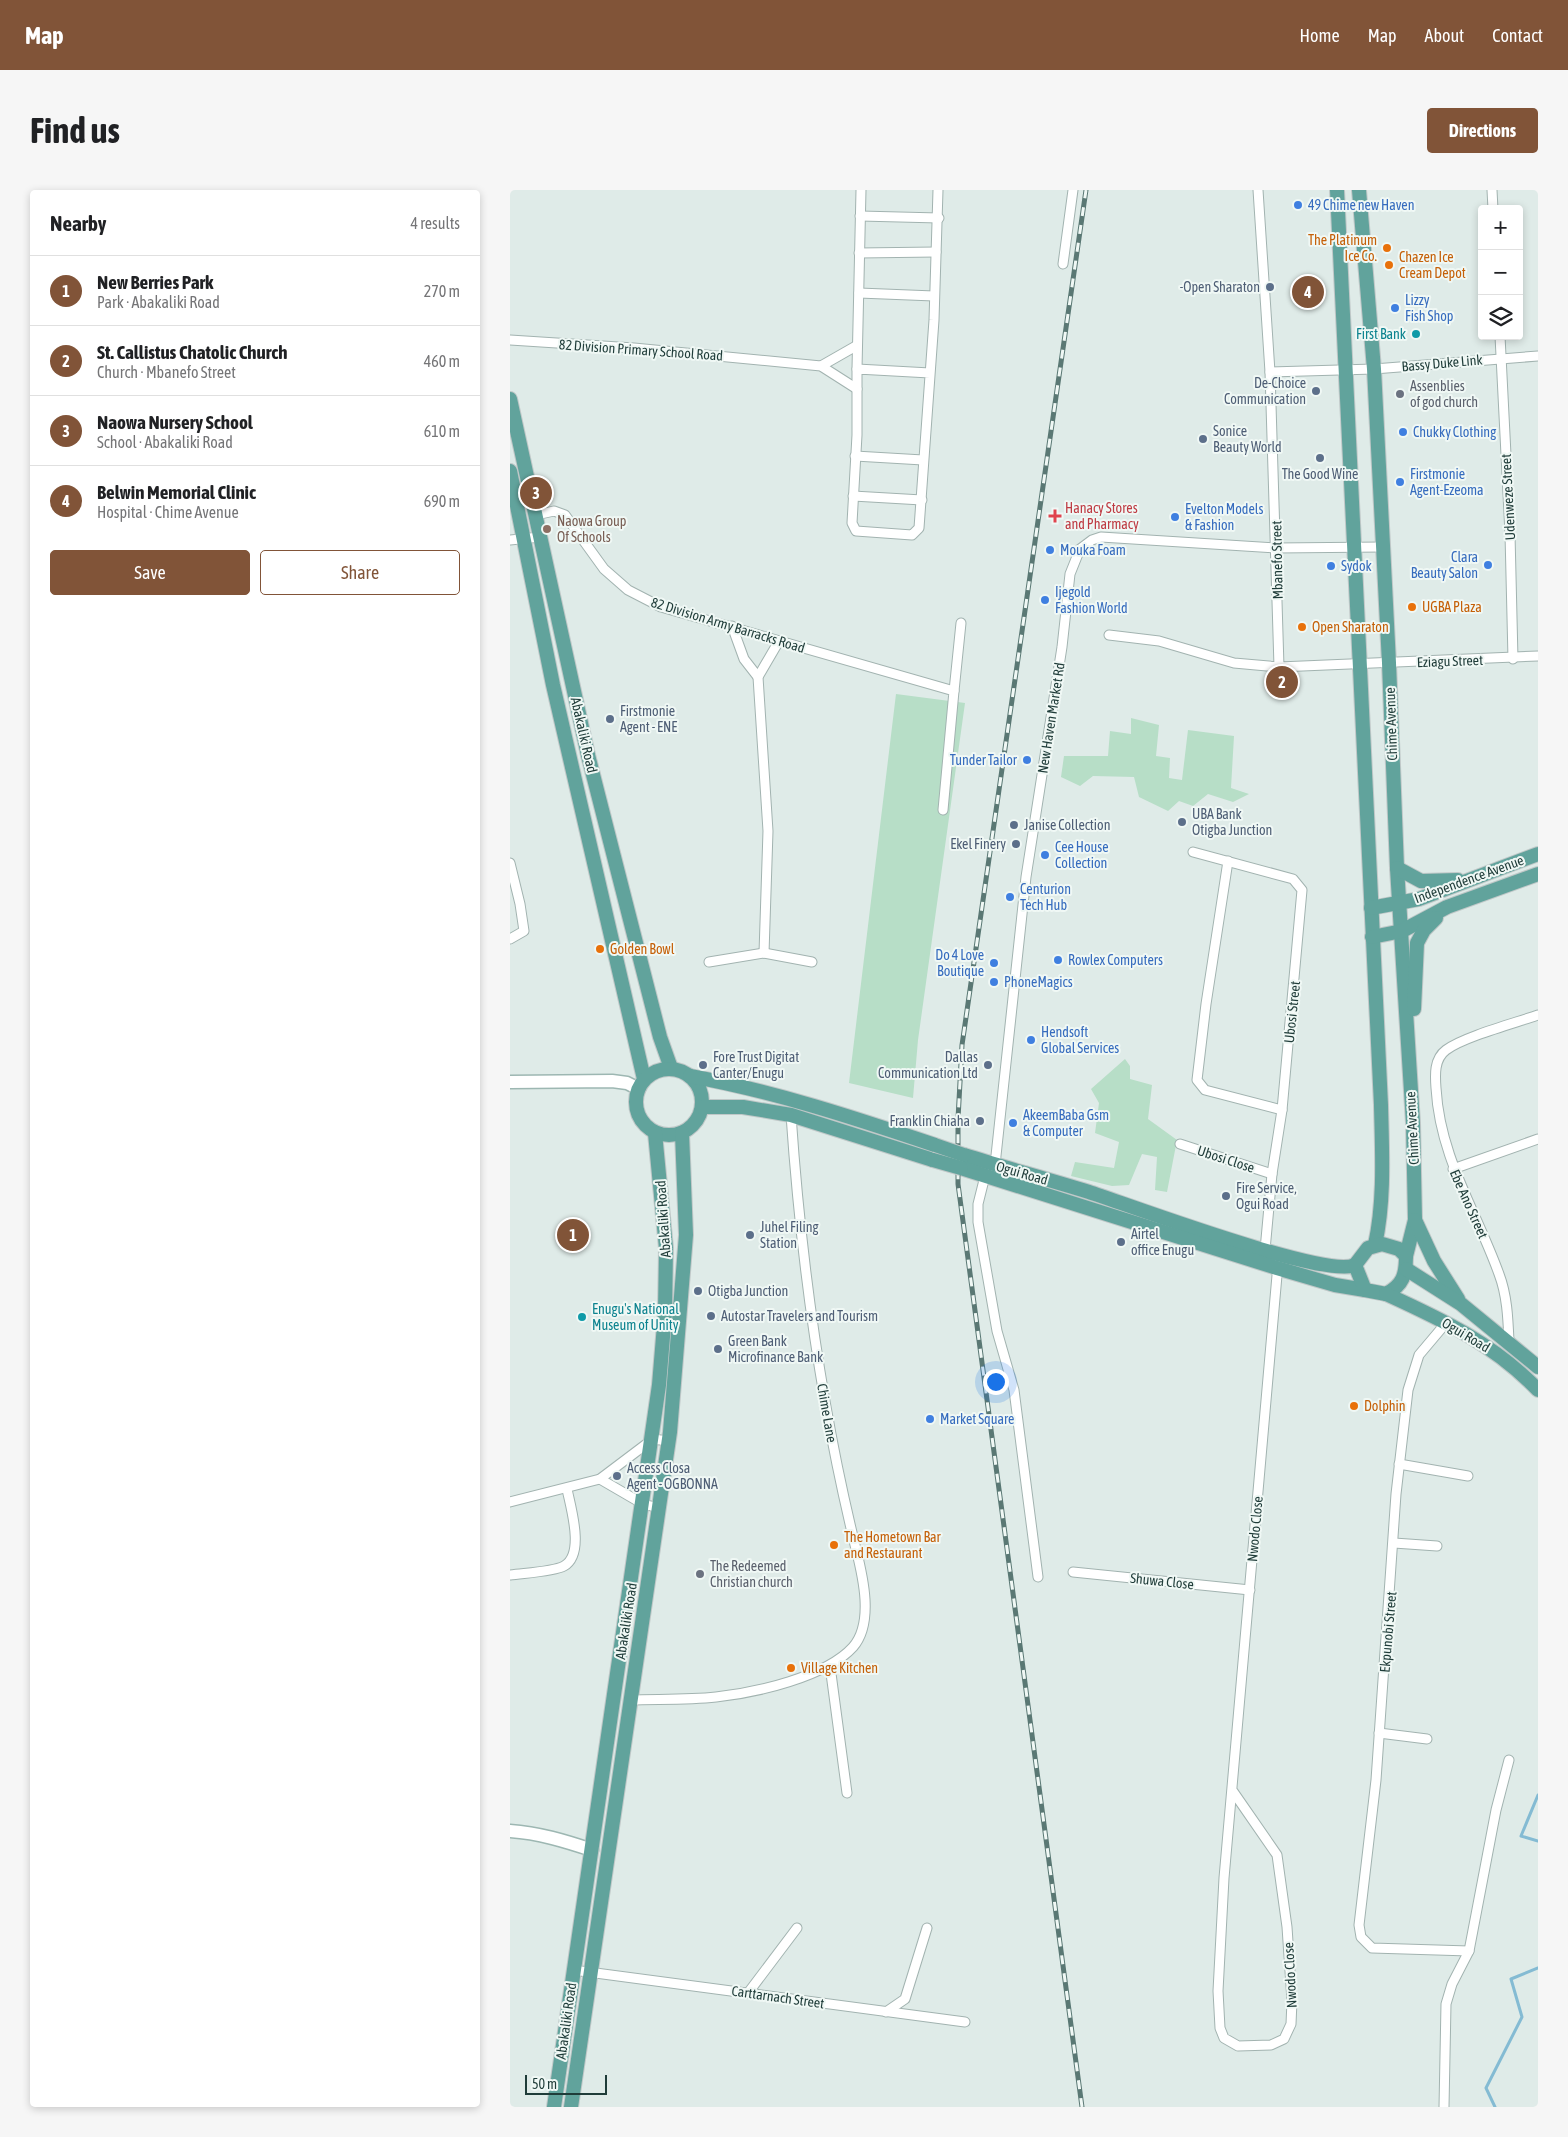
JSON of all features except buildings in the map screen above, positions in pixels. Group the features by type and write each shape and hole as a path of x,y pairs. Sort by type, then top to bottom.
{"main road":[{"name":"Chime Avenue","path":"1337,190 1361,664 1382,1164 1380,1212 1375,1245"},
{"name":"Chime Avenue","path":"1359,190 1374,369 1397,868 1408,1047 1415,1220 1406,1263"},
{"name":"Abakaliki Road","path":"510,399 588,755 660,1037 671,1068"},
{"name":"Abakaliki Road","path":"510,472 516,540 553,685 642,1084"},
{"name":"Independence Avenue","path":"1371,908 1418,899 1538,854"},
{"path":"1397,868 1421,881 1469,880"},
{"name":"Independence Avenue","path":"1372,938 1402,931 1447,907 1538,874"},
{"path":"1408,1047 1414,1008 1417,943 1424,930 1447,907"},
{"path":"671,1068 690,1076 701,1093 702,1107 695,1122 682,1133 664,1135 655,1133 642,1123 638,1116 636,1100 642,1084 661,1069 671,1068"},
{"name":"Ogui Road","path":"690,1076 724,1082 865,1121 935,1145 985,1176 1083,1206 1279,1261 1335,1285 1365,1290"},
{"name":"Ogui Road","path":"702,1107 743,1107 792,1115 933,1160 958,1160 995,1165 1088,1192 1265,1250 1279,1261 1351,1267 1355,1265"},
{"name":"Abakaliki Road","path":"554,2107 653,1439 659,1385 666,1278 664,1215 655,1133"},
{"name":"Abakaliki Road","path":"571,2107 668,1441 684,1281 686,1235 682,1133"},
{"path":"1083,1206 1088,1192"},
{"path":"1415,1220 1434,1261 1461,1304"},
{"path":"1375,1245 1388,1245 1399,1249 1406,1263 1404,1278 1399,1285 1386,1294 1365,1290 1355,1265 1363,1253 1375,1245"},
{"name":"Ogui Road","path":"1406,1263 1509,1341 1538,1367"},
{"path":"666,1278 684,1281"},
{"name":"Ogui Road","path":"1386,1294 1471,1335 1512,1364 1538,1390"}],"street":[{"path":"861,190 852,523 856,531 912,535 919,528 922,500 938,190"},
{"path":"1063,264 1073,190"},
{"name":"Mbanefo Street","path":"1258,190 1270,372 1279,667"},
{"path":"1492,190 1493,205"},
{"path":"860,216 938,218"},
{"path":"859,253 936,252"},
{"path":"859,293 934,296"},
{"name":"82 Division Primary School Road","path":"510,340 634,348 750,358 771,363 821,366"},
{"name":"Udenweze Street","path":"1500,340 1510,534 1513,658"},
{"path":"856,346 821,366 857,389"},
{"name":"Bassy Duke Link","path":"1346,370 1538,356"},
{"path":"857,368 930,372"},
{"path":"1270,372 1346,370"},
{"path":"855,456 923,460"},
{"path":"853,496 922,500"},
{"name":"82 Division Army Barracks Road","path":"513,509 554,511 565,515 604,569 638,596 661,607 954,691"},
{"path":"516,540 540,537"},
{"name":"New Haven Market Rd","path":"995,1165 1026,877 1062,647 1070,574 1080,549 1092,540 1101,537 1276,548 1383,547"},
{"path":"943,810 962,623"},
{"path":"732,626 744,659 758,677"},
{"path":"1109,634 1158,641 1234,663 1279,667 1361,664"},
{"path":"764,953 768,830 758,677 779,641"},
{"name":"Eziagu Street","path":"1361,664 1538,656"},
{"name":"Ubosi Street","path":"1193,852 1293,879 1302,890 1282,1110 1272,1174 1265,1250"},
{"path":"1228,862 1207,994 1197,1080 1205,1090 1282,1110"},
{"path":"510,863 520,904 524,931 510,939"},
{"path":"709,962 764,953 812,962"},
{"name":"Ebe Ano Street","path":"1509,1341 1508,1317 1499,1274 1453,1169 1444,1143 1438,1113 1436,1065 1439,1057 1446,1049 1538,1015"},
{"path":"510,1082 602,1081 642,1084"},
{"name":"Chime Lane","path":"630,1700 714,1697 737,1694 783,1682 830,1666 853,1647 858,1639 865,1614 860,1568 836,1467 814,1339 792,1115"},
{"path":"1453,1169 1538,1139"},
{"name":"Ubosi Close","path":"1180,1144 1272,1174"},
{"path":"985,1176 978,1204 978,1222 997,1331 1014,1390 1038,1577"},
{"name":"Nwodo Close","path":"1232,1790 1273,1847 1285,1909 1292,2001 1291,2024 1284,2039 1271,2046 1238,2046 1224,2038 1220,2028 1218,1991 1220,1930 1232,1790 1279,1261"},
{"name":"Ekpunobi Street","path":"1446,1323 1426,1343 1418,1355 1408,1390 1399,1464 1376,1780 1359,1925 1362,1937 1372,1948 1469,1951"},
{"path":"510,1502 600,1480 653,1439 668,1441"},
{"path":"1399,1464 1468,1476"},
{"path":"600,1480 643,1504 659,1508"},
{"path":"510,1575 563,1567 573,1558 576,1543 567,1489"},
{"path":"1394,1543 1437,1546"},
{"name":"Shuwa Close","path":"1073,1572 1250,1590"},
{"path":"830,1666 847,1793"},
{"path":"1379,1733 1427,1740"},
{"path":"1444,2107 1446,2004 1450,1990 1469,1951 1496,1810 1509,1760"},
{"path":"510,1830 530,1832 559,1839 592,1850"},
{"path":"748,1993 797,1928"},
{"path":"886,2012 905,1999 927,1928"},
{"name":"Carttarnach Street","path":"573,1970 965,2022"}],"green space":[{"path":"896,694 965,703 918,1040 913,1098 849,1083"},
{"path":"1131,718 1159,725 1156,756 1170,758 1169,778 1182,780 1188,730 1234,736 1231,788 1249,794 1233,802 1208,794 1193,806 1179,801 1168,811 1139,797 1134,777 1093,776 1080,786 1061,777 1064,756 1108,756 1110,731 1131,734"},
{"path":"1125,1059 1130,1066 1130,1079 1152,1085 1148,1119 1177,1140 1167,1192 1155,1190 1157,1157 1142,1154 1129,1185 1112,1186 1071,1176 1075,1162 1114,1168 1119,1142 1095,1133 1099,1103 1091,1089"}],"waterway":[{"path":"1538,1795 1521,1836 1538,1841"},
{"path":"1495,2107 1486,2088 1522,2017 1511,1979 1538,1968"}],"railway":[{"path":"1082,2107 958,1184 958,1119 962,1045 1086,190"}],"place":[{"name":"49 Chime new Haven","path":"1298,205"},
{"name":"The Platinum Ice Co.","path":"1387,248"},
{"name":"Chazen Ice Cream Depot","path":"1389,265"},
{"name":"-Open Sharaton","path":"1270,287"},
{"name":"Belwin Memorial Clinic","path":"1308,292"},
{"name":"Lizzy Fish Shop","path":"1395,308"},
{"name":"First Bank","path":"1416,334"},
{"name":"De-Choice Communication","path":"1316,391"},
{"name":"Assenblies of god church","path":"1400,394"},
{"name":"Chukky Clothing","path":"1403,432"},
{"name":"Sonice Beauty World","path":"1203,439"},
{"name":"The Good Wine","path":"1320,458"},
{"name":"Firstmonie Agent-Ezeoma","path":"1400,482"},
{"name":"Naowa Nursery School","path":"536,493"},
{"name":"Hanacy Stores and Pharmacy","path":"1055,516"},
{"name":"Evelton Models & Fashion","path":"1175,517"},
{"name":"Naowa Group Of Schools","path":"547,529"},
{"name":"Mouka Foam","path":"1050,550"},
{"name":"Clara Beauty Salon","path":"1488,565"},
{"name":"Sydok","path":"1331,566"},
{"name":"Ijegold Fashion World","path":"1045,600"},
{"name":"UGBA Plaza","path":"1412,607"},
{"name":"Open Sharaton","path":"1302,627"},
{"name":"St. Callistus Chatolic Church","path":"1282,682"},
{"name":"Firstmonie Agent - ENE","path":"610,719"},
{"name":"Tunder Tailor","path":"1027,760"},
{"name":"UBA Bank Otigba Junction","path":"1182,822"},
{"name":"Janise Collection","path":"1014,825"},
{"name":"Ekel Finery","path":"1016,844"},
{"name":"Cee House Collection","path":"1045,855"},
{"name":"Centurion Tech Hub","path":"1010,897"},
{"name":"Golden Bowl","path":"600,949"},
{"name":"Rowlex Computers","path":"1058,960"},
{"name":"Do 4 Love Boutique","path":"994,963"},
{"name":"PhoneMagics","path":"994,982"},
{"name":"Hendsoft Global Services","path":"1031,1040"},
{"name":"Fore Trust Digitat Canter/Enugu","path":"703,1065"},
{"name":"Dallas Communication Ltd","path":"988,1065"},
{"name":"Franklin Chiaha","path":"980,1121"},
{"name":"AkeemBaba Gsm & Computer","path":"1013,1123"},
{"name":"Fire Service, Ogui Road","path":"1226,1196"},
{"name":"New Berries Park","path":"573,1235"},
{"name":"Juhel Filing Station","path":"750,1235"},
{"name":"Airtel office Enugu","path":"1121,1242"},
{"name":"Otigba Junction","path":"698,1291"},
{"name":"Autostar Travelers and Tourism","path":"711,1316"},
{"name":"Enugu's National Museum of Unity","path":"582,1317"},
{"name":"Green Bank Microfinance Bank","path":"718,1349"},
{"name":"Dolphin","path":"1354,1406"},
{"name":"Market Square","path":"930,1419"},
{"name":"Access Closa Agent - OGBONNA","path":"617,1476"},
{"name":"The Hometown Bar and Restaurant","path":"834,1545"},
{"name":"The Redeemed Christian church","path":"700,1574"},
{"name":"Village Kitchen","path":"791,1668"}]}
